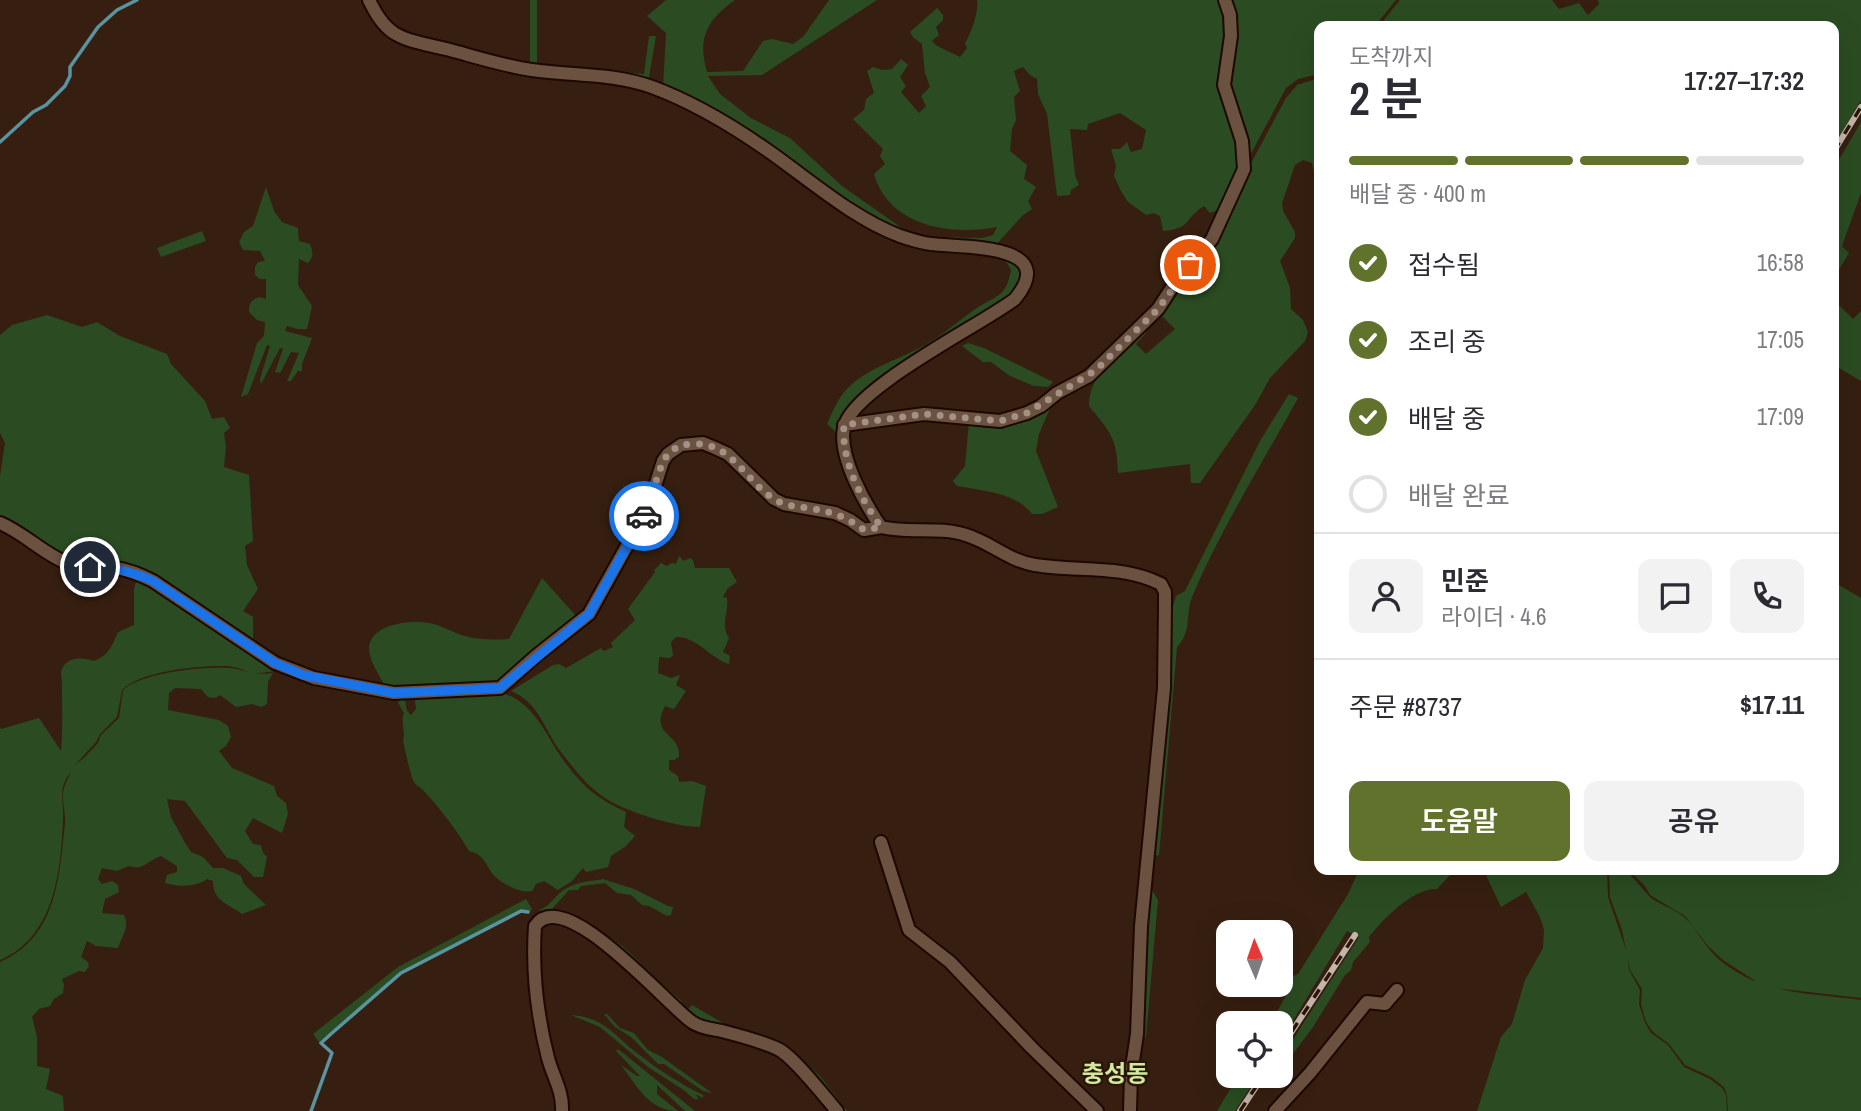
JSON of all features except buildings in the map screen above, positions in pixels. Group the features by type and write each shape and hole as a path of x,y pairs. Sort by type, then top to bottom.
{"street":[{"path":"369,0 393,33 412,40 530,70 628,79 655,88 766,149 825,193 879,227 927,243 994,249 1011,254 1023,262 1028,276 1025,286 1015,299 908,365 856,407 844,425 843,435 849,464 863,497 881,527"},
{"path":"844,425 924,414 1000,421 1027,413 1089,376 1158,309 1175,283 1212,239 1244,169 1242,141 1224,85 1231,24 1225,0"},
{"path":"0,523 64,562 118,568 153,581 266,657 290,670 314,678 394,693 500,688 589,614 648,508 663,461 681,445 703,443 728,454 758,485 783,504 835,513 864,530 881,527 968,535 1010,558 1031,565 1120,571 1161,584 1165,592 1164,688 1141,926 1137,1034 1131,1074 1130,1111"},
{"path":"881,842 909,930 950,962 1097,1111"},
{"path":"562,1111 562,1098 549,1060 535,976 535,926 538,921 548,917 572,923 612,947 641,977 695,1024 736,1034 781,1051 837,1111"},
{"path":"1275,1111 1310,1073 1367,1002 1385,1004 1396,990"}],"green space":[{"path":"530,0 537,0 537,66 644,74 649,36 656,36 648,83 530,67"},
{"path":"666,0 735,0 717,15 707,31 703,49 707,72 743,71 763,41 772,39 793,44 803,37 829,0 877,0 762,75 708,76 720,94 751,118 790,138 842,186 906,231 931,237 982,238 993,235 997,227 960,230 941,228 907,216 882,192 874,174 885,164 880,156 883,149 853,119 864,110 866,99 874,93 867,71 873,67 892,69 901,59 908,65 900,77 906,86 901,92 919,113 926,106 921,96 930,87 925,73 922,44 910,32 937,8 943,15 943,20 936,27 939,35 932,41 960,57 967,48 965,43 974,22 977,0 1222,0 1227,15 1225,61 1242,156 1224,207 1210,213 1204,206 1179,228 1163,231 1160,216 1154,213 1146,215 1128,202 1114,176 1116,166 1111,149 1120,149 1127,142 1131,152 1142,149 1146,130 1120,113 1088,124 1087,130 1070,129 1075,175 1079,185 1071,190 1070,195 1057,196 1047,114 1038,94 1037,79 1023,67 1014,71 1020,91 1014,97 1016,120 1012,129 1010,151 1027,165 1024,179 1036,187 1028,201 1032,209 1022,216 994,247 927,241 880,225 663,89 666,33 647,16"},
{"path":"1227,0 1396,0 1379,21 1314,21 1314,75 1298,79 1286,88 1246,163 1229,96"},
{"path":"1400,0 1552,0 1559,9 1579,3 1588,15 1599,4 1598,0 1861,0 1861,100 1839,137 1839,21 1383,21"},
{"path":"1314,80 1314,172 1312,163 1303,160 1295,165 1282,203 1295,238 1280,261 1290,288 1291,309 1303,320 1308,332 1305,341 1270,378 1255,405 1200,483 1191,483 1190,464 1118,473 1116,451 1111,436 1089,406 1094,384 1107,363 1141,328 1146,333 1136,344 1146,354 1175,329 1158,312 1164,307 1249,167 1286,98 1297,85"},
{"path":"1861,122 1861,193 1842,246 1849,253 1839,270 1839,159"},
{"path":"266,187 274,211 282,222 298,228 299,241 310,244 312,249 308,263 299,259 298,285 312,306 307,329 287,326 285,331 312,338 302,371 298,371 291,381 287,381 299,353 291,352 280,373 275,372 283,349 280,348 261,384 260,379 270,346 267,345 248,394 241,397 257,343 264,336 265,322 257,320 249,312 249,307 256,298 266,299 266,279 255,275 258,262 265,261 260,251 243,250 239,242 244,232 253,226"},
{"path":"202,231 206,241 161,257 157,248"},
{"path":"995,253 1012,257 1021,267 1021,281 1012,297 899,367 839,435 827,424 842,395 857,380 932,341 1003,291 1011,270"},
{"path":"1839,305 1853,319 1861,311 1861,381 1839,368"},
{"path":"47,315 82,327 97,322 120,336 167,354 171,364 205,401 212,419 224,417 230,428 224,433 224,467 249,475 253,541 245,546 247,565 258,589 243,611 253,617 253,644 155,578 74,561 0,519 0,476 5,443 0,433 0,335 12,325"},
{"path":"968,343 984,348 1053,382 1048,387 1034,386 1010,376 991,362 983,362 962,346"},
{"path":"1289,394 1298,398 1203,571 1190,604 1185,636 1177,647 1159,855 1154,856 1168,623 1176,596 1185,591 1260,441"},
{"path":"1054,399 1039,434 1036,451 1058,507 1042,514 1032,514 1008,497 957,486 953,481 965,466 969,422 994,423"},
{"path":"679,556 684,561 690,558 693,560 695,568 729,568 737,582 728,588 723,597 727,598 725,628 729,638 723,652 730,656 729,664 690,640 676,637 671,642 673,656 659,657 658,673 671,678 680,675 676,685 686,691 674,709 665,706 661,723 678,749 679,757 669,760 669,770 678,776 679,782 692,781 706,786 700,827 649,817 602,796 568,761 528,701 511,691 553,665 559,664 566,668 601,648 604,651 613,647 611,643 635,620 628,609 654,570 661,563 667,566 676,564"},
{"path":"137,578 282,670 253,673 261,674 273,673 268,682 267,704 261,707 252,704 236,707 220,695 215,698 208,697 201,689 175,688 169,693 168,710 219,720 228,726 231,737 219,751 232,768 274,786 277,796 286,803 288,814 282,833 253,818 245,831 253,844 261,845 267,857 263,877 254,877 237,860 227,858 185,801 167,799 171,817 191,852 203,857 213,868 223,868 241,876 244,884 266,905 242,914 218,898 213,881 207,879 198,884 187,885 165,883 167,875 177,872 177,866 161,856 139,867 129,866 117,871 102,868 98,879 102,884 112,881 118,885 119,892 105,899 102,913 124,915 126,919 125,931 118,948 96,946 87,941 81,957 88,962 89,966 85,972 79,971 62,979 63,993 54,999 50,1006 39,1009 32,1017 37,1037 37,1066 50,1069 46,1089 63,1096 64,1111 0,1111 0,962 19,951 33,937 44,922 52,904 57,885 65,824 63,790 71,772 64,784 62,794 63,818 57,880 44,919 33,935 18,949 0,960 0,727 1,729 39,718 61,751 63,667 70,660 99,659 109,650 118,632 134,625 134,589","holes":["228,666 249,672 230,668 190,669 132,684 123,690 119,718 75,765 117,717 122,690 131,683 157,673 188,668"]},
{"path":"542,578 578,618 498,685 386,688 369,653 371,640 384,628 421,622 470,637 509,639"},
{"path":"1839,585 1861,598 1861,998 1774,988 1757,982 1723,960 1708,946 1685,916 1650,895 1634,875 1839,875"},
{"path":"499,692 512,697 531,712 580,781 600,798 626,812 624,827 635,836 611,856 608,867 586,872 583,868 572,881 558,890 544,881 536,884 532,891 522,891 499,880 481,857 469,851 411,775 403,741 404,713 399,700 405,700 407,711 411,715 416,709 414,693"},
{"path":"1357,875 1450,875 1437,889 1418,894 1399,906 1375,930 1369,937 1370,942 1353,962 1351,970 1293,1054 1293,1039 1359,937 1347,931 1293,1021 1293,1011 1277,1011 1285,998 1293,998 1293,976 1298,974 1348,894"},
{"path":"1486,875 1607,875 1608,897 1627,953 1629,970 1640,990 1639,1004 1645,1023 1651,1033 1668,1045 1684,1067 1722,1088 1726,1095 1727,1111 1477,1111 1501,1037 1512,1024 1525,980 1543,948 1544,930 1526,892 1501,907"},
{"path":"1609,875 1630,875 1651,898 1684,917 1716,957 1738,973 1754,981 1788,991 1861,1000 1861,1111 1728,1111 1724,1087 1711,1077 1685,1065 1669,1044 1653,1032 1646,1022 1641,1004 1642,989 1630,970 1622,930 1610,897"},
{"path":"603,879 634,889 673,907 671,915 667,916 642,905 631,895 617,893 605,883 569,890 552,909 553,912 589,926 622,946 688,1009 692,1005 728,1026 783,1043 820,1076 847,1111 841,1111 789,1053 697,1022 620,951 539,910 569,887"},
{"path":"1149,891 1153,892 1158,900 1146,1037 1142,1038"},
{"path":"526,899 532,909 530,912 521,910 395,977 319,1042 313,1034 398,967"},
{"path":"604,1014 620,1028 634,1033 648,1050 712,1093 703,1091 664,1064 658,1064"},
{"path":"571,1015 601,1024 648,1062 703,1095 703,1098 695,1094 699,1099 694,1099 648,1067 600,1027"},
{"path":"618,1049 695,1111 685,1111 657,1085 657,1094 678,1111 659,1107 651,1102 621,1065 640,1076 616,1051"},
{"path":"1231,1088 1250,1088 1235,1111 1217,1111"}],"waterway":[{"path":"0,142 65,86 70,76 70,67 98,27 117,10 137,0"},
{"path":"311,1111 332,1053 321,1043 401,973 521,911 528,912"}],"railway":[{"path":"1839,143 1861,107"},
{"path":"1293,1030 1355,935"},
{"path":"1240,1111 1255,1088"}],"way so far":[{"path":"644,516 663,461 668,454 681,445 703,443 728,454 758,485 783,504 835,513 864,530 881,527 872,515 849,464 843,435 844,425 924,414 1000,421 1027,413 1096,370 1158,309 1190,265"}],"district":[{"name":"충성동","path":"1115,1073"}],"route":[{"path":"90,567 118,568 153,581 275,663 303,675 394,693 500,688 589,614 644,516"}]}
